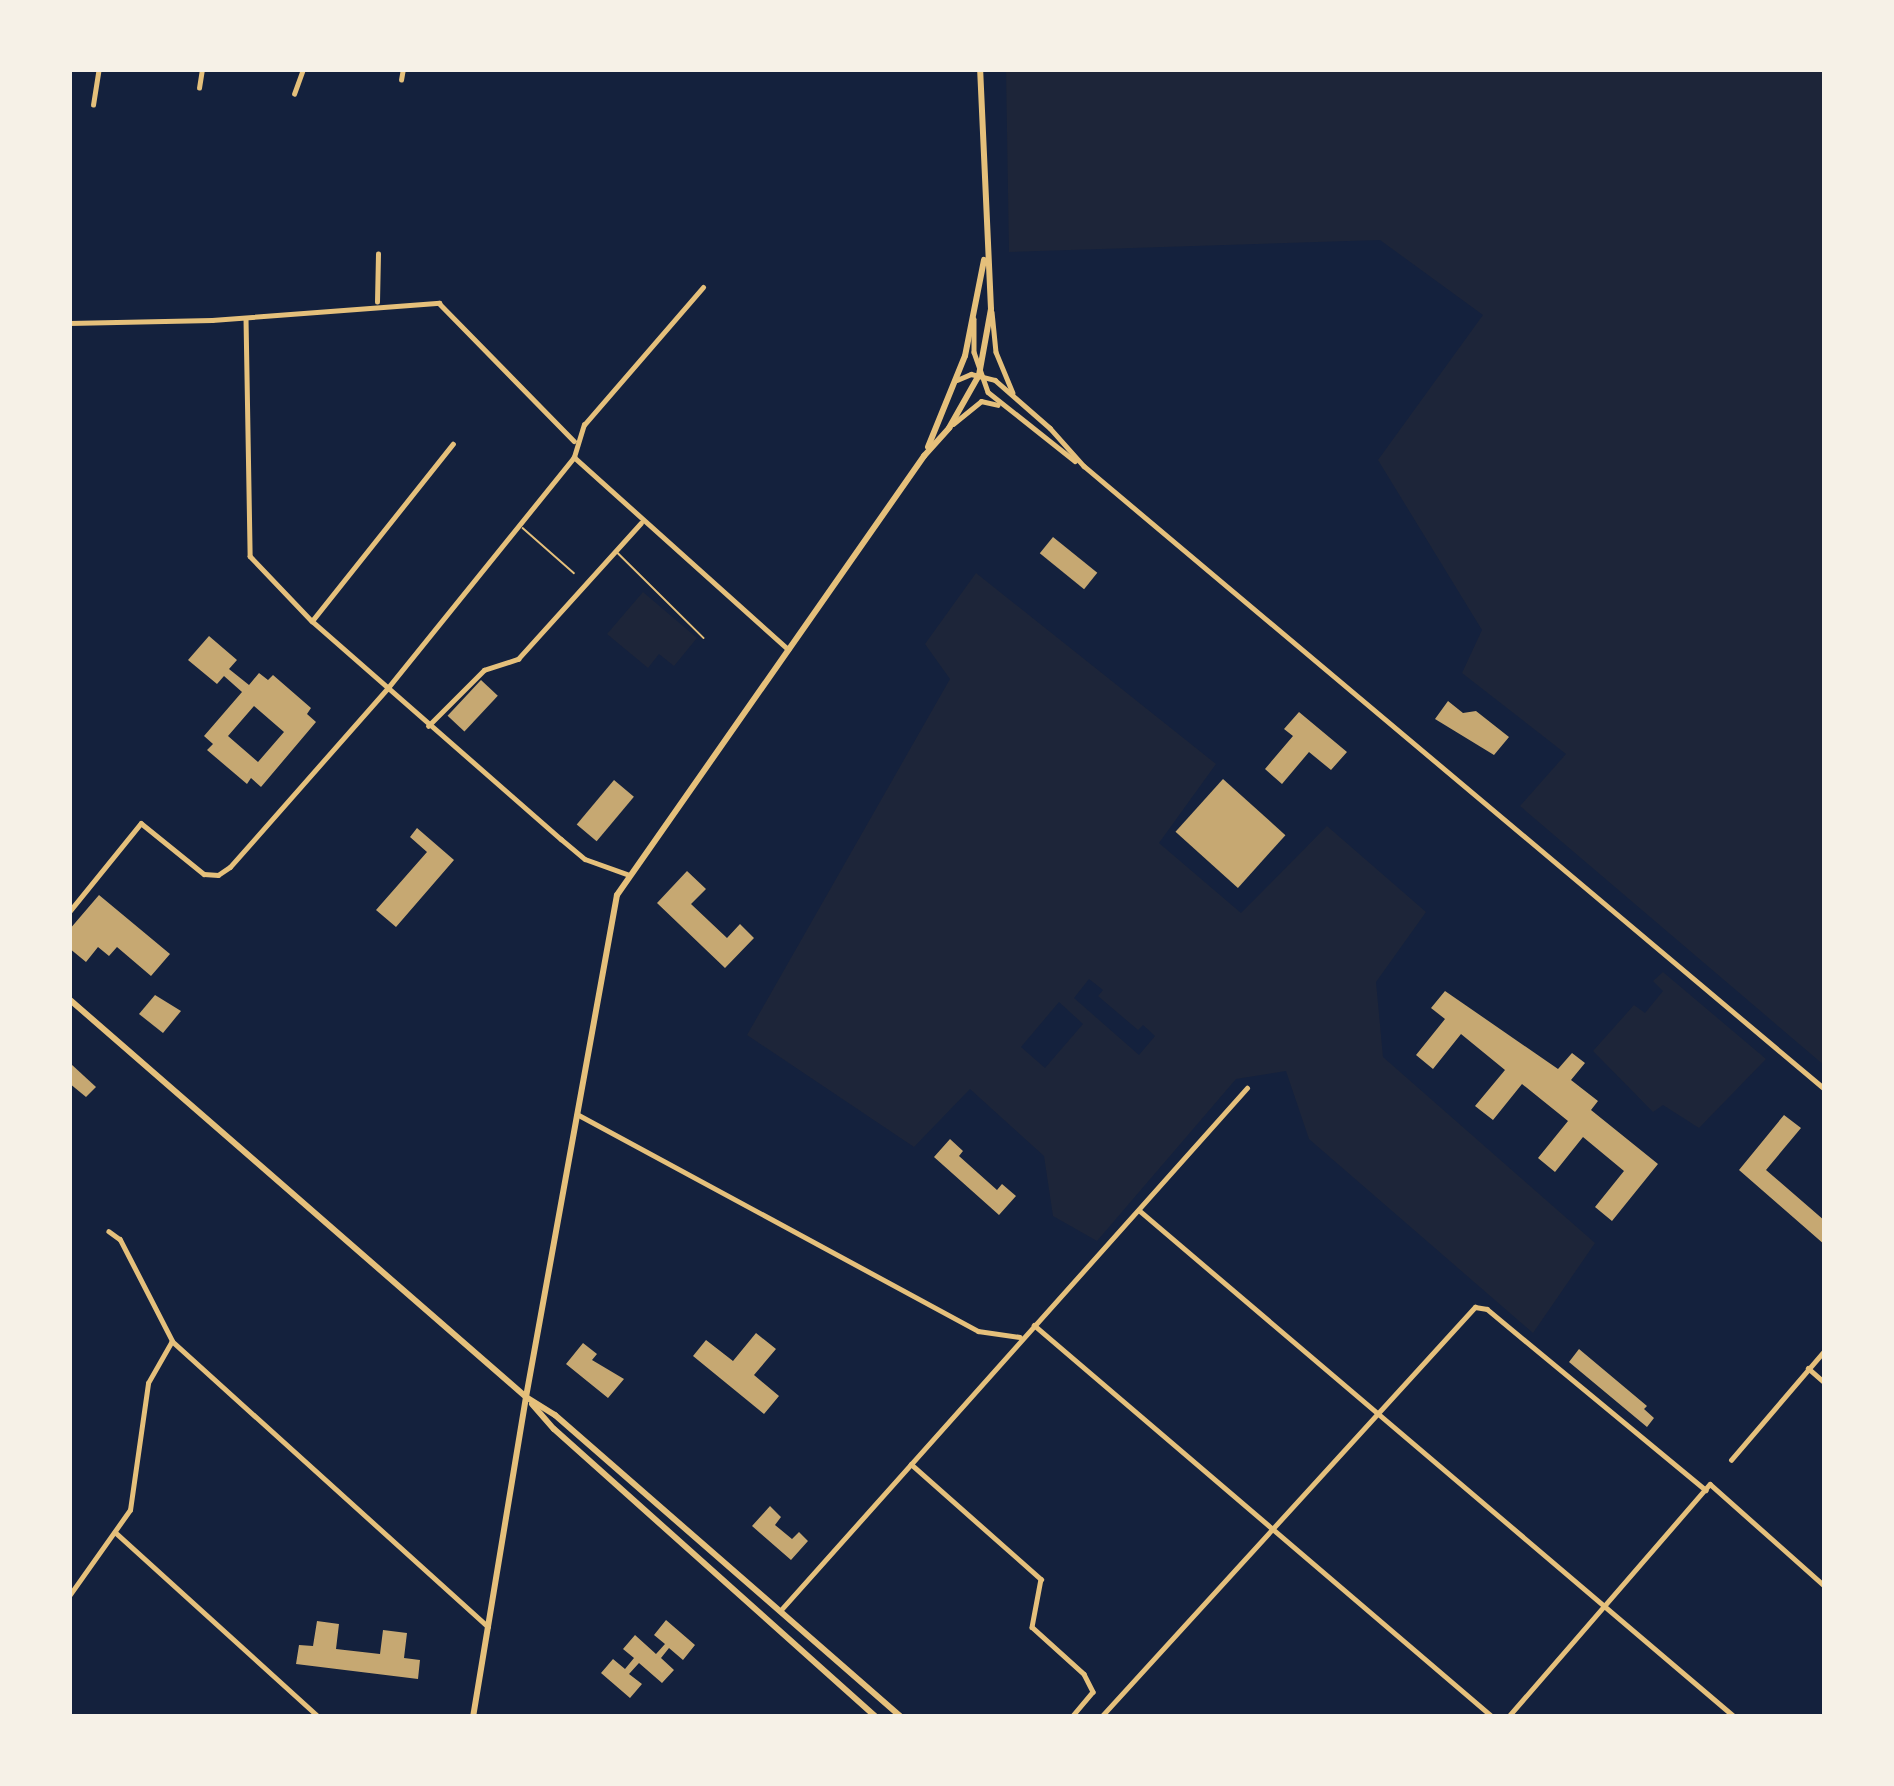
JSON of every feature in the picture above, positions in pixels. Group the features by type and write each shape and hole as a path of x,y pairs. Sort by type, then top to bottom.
{"main road":[{"path":"473,1717 607,928 627,874 924,456 949,428 979,375 992,309 980,69"},
{"path":"924,456 957,380 986,249"},
{"path":"69,999 526,1397 554,1430 876,1717"},
{"path":"526,1397 555,1415 901,1717"}],"street":[{"path":"93,105 99,69"},
{"path":"199,88 202,69"},
{"path":"294,94 303,69"},
{"path":"401,80 403,69"},
{"path":"376,305 378,254"},
{"path":"69,912 141,823 204,874 218,875 387,688 574,457 584,425 703,286"},
{"path":"69,323 246,318 439,303 576,443"},
{"path":"974,308 979,375 1002,406 1084,466 1825,1089"},
{"path":"992,309 1004,378 1016,398"},
{"path":"246,318 247,544 259,568 428,726 585,859 627,874"},
{"path":"957,380 979,375 1016,398 1084,466"},
{"path":"949,428 980,401 1002,406"},
{"path":"312,621 453,444"},
{"path":"574,457 641,523 788,649"},
{"path":"428,726 484,670 518,659 641,523"},
{"path":"780,1611 1247,1088"},
{"path":"577,1114 978,1330 1023,1337"},
{"path":"1139,1211 1735,1717"},
{"path":"109,1232 119,1240 172,1341 488,1628"},
{"path":"1101,1717 1467,1312 1487,1309 1825,1586"},
{"path":"1034,1325 1493,1717"},
{"path":"69,1596 130,1510 148,1383 172,1341"},
{"path":"1731,1460 1825,1350"},
{"path":"1808,1368 1825,1383"},
{"path":"911,1463 1043,1582 1032,1627 1084,1674 1093,1692 1072,1717"},
{"path":"1508,1717 1708,1487"},
{"path":"113,1530 320,1717"}],"lane":[{"path":"520,526 574,573"},
{"path":"614,550 704,638"}],"shaded area":[{"path":"1006,69 1825,69 1825,1066 1520,806 1566,754 1462,673 1482,630 1378,460 1483,315 1380,240 1009,252"},
{"path":"976,573 1216,764 1159,843 1241,913 1327,826 1426,912 1376,982 1383,1057 1595,1243 1533,1333 1309,1139 1286,1071 1236,1079 1097,1241 1053,1216 1044,1156 970,1089 914,1147 747,1035 950,679 925,644","holes":["1089,979 1103,990 1098,996 1138,1030 1143,1025 1155,1036 1139,1055 1074,998","1059,1002 1083,1024 1045,1068 1021,1047"]},
{"path":"643,592 697,638 674,666 659,654 648,668 607,634"},
{"path":"1663,972 1766,1059 1699,1128 1663,1105 1653,1112 1593,1051 1634,1005 1645,1013 1663,991 1653,981"}],"building":[{"path":"1053,537 1097,573 1084,589 1040,553"},
{"path":"209,636 237,660 229,669 249,685 259,673 268,680 273,675 311,708 307,714 316,722 261,787 251,778 247,784 207,750 213,744 204,736 242,692 224,676 217,684 188,660","holes":["254,706 284,732 258,762 228,736"]},
{"path":"481,680 498,696 464,732 448,716"},
{"path":"1448,701 1463,713 1476,711 1509,737 1494,755 1435,719"},
{"path":"1299,712 1347,752 1331,770 1309,752 1282,784 1265,769 1293,736 1284,729"},
{"path":"1223,779 1285,835 1238,888 1175,832"},
{"path":"614,780 634,797 597,841 577,824"},
{"path":"417,828 454,860 396,927 376,910 427,852 410,837"},
{"path":"687,871 706,889 691,904 727,938 740,924 754,938 725,968 657,903"},
{"path":"99,895 170,954 151,976 117,947 109,956 98,947 86,962 69,948 69,930"},
{"path":"1445,991 1558,1069 1572,1053 1585,1063 1571,1080 1598,1101 1591,1110 1658,1164 1612,1221 1595,1207 1624,1171 1583,1137 1555,1172 1538,1158 1568,1121 1522,1084 1493,1120 1475,1106 1505,1070 1461,1034 1433,1069 1416,1055 1445,1019 1431,1008"},
{"path":"155,995 181,1011 163,1033 139,1014"},
{"path":"71,1064 96,1087 86,1097 69,1083"},
{"path":"1784,1115 1801,1128 1766,1170 1825,1221 1825,1245 1739,1170"},
{"path":"950,1139 963,1151 959,1156 997,1190 1002,1184 1016,1196 999,1215 934,1157"},
{"path":"756,1333 776,1349 754,1375 779,1396 764,1414 693,1356 706,1340 733,1361"},
{"path":"583,1343 597,1354 592,1360 624,1379 608,1398 566,1364"},
{"path":"1579,1349 1647,1406 1644,1409 1654,1418 1647,1427 1569,1362"},
{"path":"770,1506 781,1517 775,1525 792,1539 799,1532 808,1541 791,1560 752,1526"},
{"path":"666,1620 695,1645 683,1660 669,1648 661,1658 674,1670 662,1683 639,1663 629,1674 642,1684 630,1698 601,1673 613,1659 625,1669 634,1658 623,1649 635,1635 656,1654 665,1644 654,1635"},
{"path":"317,1621 339,1624 336,1649 380,1654 383,1630 407,1633 404,1658 420,1660 418,1679 296,1664 299,1645 313,1646"}]}
